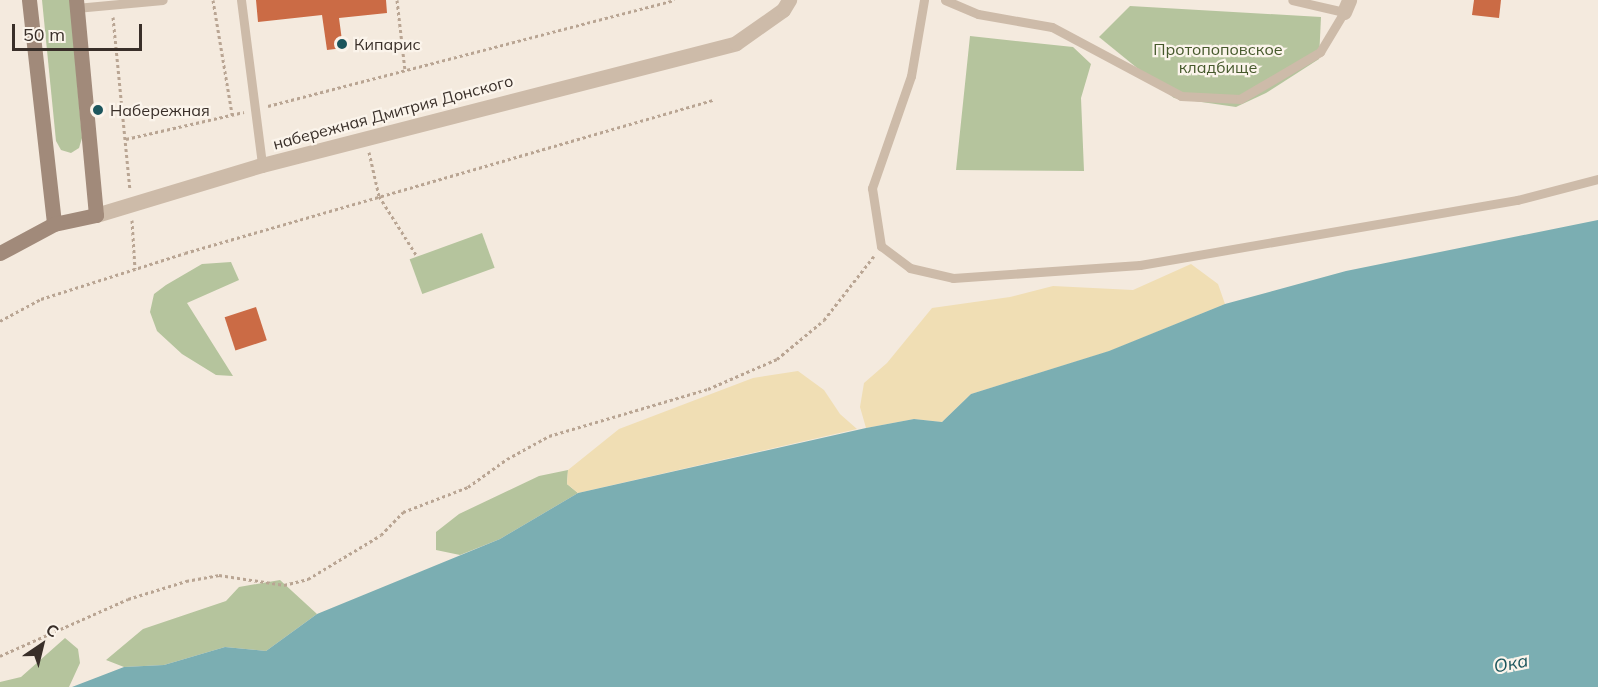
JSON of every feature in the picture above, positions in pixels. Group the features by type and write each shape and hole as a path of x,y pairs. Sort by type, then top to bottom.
{"street":[{"path":"29,0 54,224"},
{"name":"набережная Дмитрия Донского","path":"0,254 54,224 96,215 262,165 736,43 788,3"},
{"path":"76,4 96,215"}],"lane":[{"path":"76,4 112,5 163,0"},
{"path":"241,0 262,165"},
{"path":"924,0 911,76 872,188 881,246 910,268 954,278 1129,266 1517,200 1598,179"},
{"path":"945,0 978,14 1052,27 1181,96 1240,99 1320,52 1346,6 1292,0"}],"path":[{"path":"213,0 232,114"},
{"path":"397,0 405,71"},
{"path":"126,139 405,71 674,0"},
{"path":"112,5 126,139 135,269"},
{"path":"0,321 41,299 135,269 713,100"},
{"path":"366,139 379,196 417,256"},
{"path":"0,656 119,603 186,581 219,575 284,585 308,579 381,535 403,512 468,487 507,459 549,436 708,389 777,359 824,320 881,246"}],"green space":[{"path":"42,0 70,0 82,138 79,148 71,153 61,150 56,141"},
{"name":"Протопоповское кладбище","path":"1130,6 1321,17 1319,59 1266,93 1236,107 1174,98 1099,37"},
{"path":"970,36 1073,47 1091,64 1081,98 1084,171 956,170"},
{"path":"482,233 495,268 422,294 410,259"},
{"path":"231,262 239,280 187,303 233,376 216,375 182,354 157,331 150,312 154,294 166,285 202,264"},
{"path":"568,470 567,484 578,493 500,539 460,555 436,550 436,532 459,514 539,476"},
{"path":"280,580 317,614 266,651 225,647 164,665 124,667 106,660 143,629 226,601 239,587"},
{"path":"65,638 78,649 80,663 69,687 0,687 0,682 21,677"}],"sand":[{"path":"1191,264 1218,284 1225,304 1110,351 971,394 942,422 914,419 866,428 860,407 864,383 887,363 932,308 1010,297 1053,286 1133,290"},
{"path":"798,371 824,390 840,414 857,429 578,493 567,484 568,470 619,429 753,378"}],"water":[{"name":"Ока","path":"1598,220 1598,687 72,687 124,667 164,665 225,647 266,651 317,614 500,539 578,493 866,428 914,419 942,422 971,394 1109,351 1225,304 1346,271"}],"building":[{"path":"256,0 386,0 387,13 339,18 343,48 327,50 322,15 258,22"},
{"path":"1474,0 1501,0 1499,18 1472,15"},
{"path":"256,307 267,340 235,350 225,317"}],"place":[{"name":"Кипарис","path":"342,44"},
{"name":"Набережная","path":"98,110"}]}
